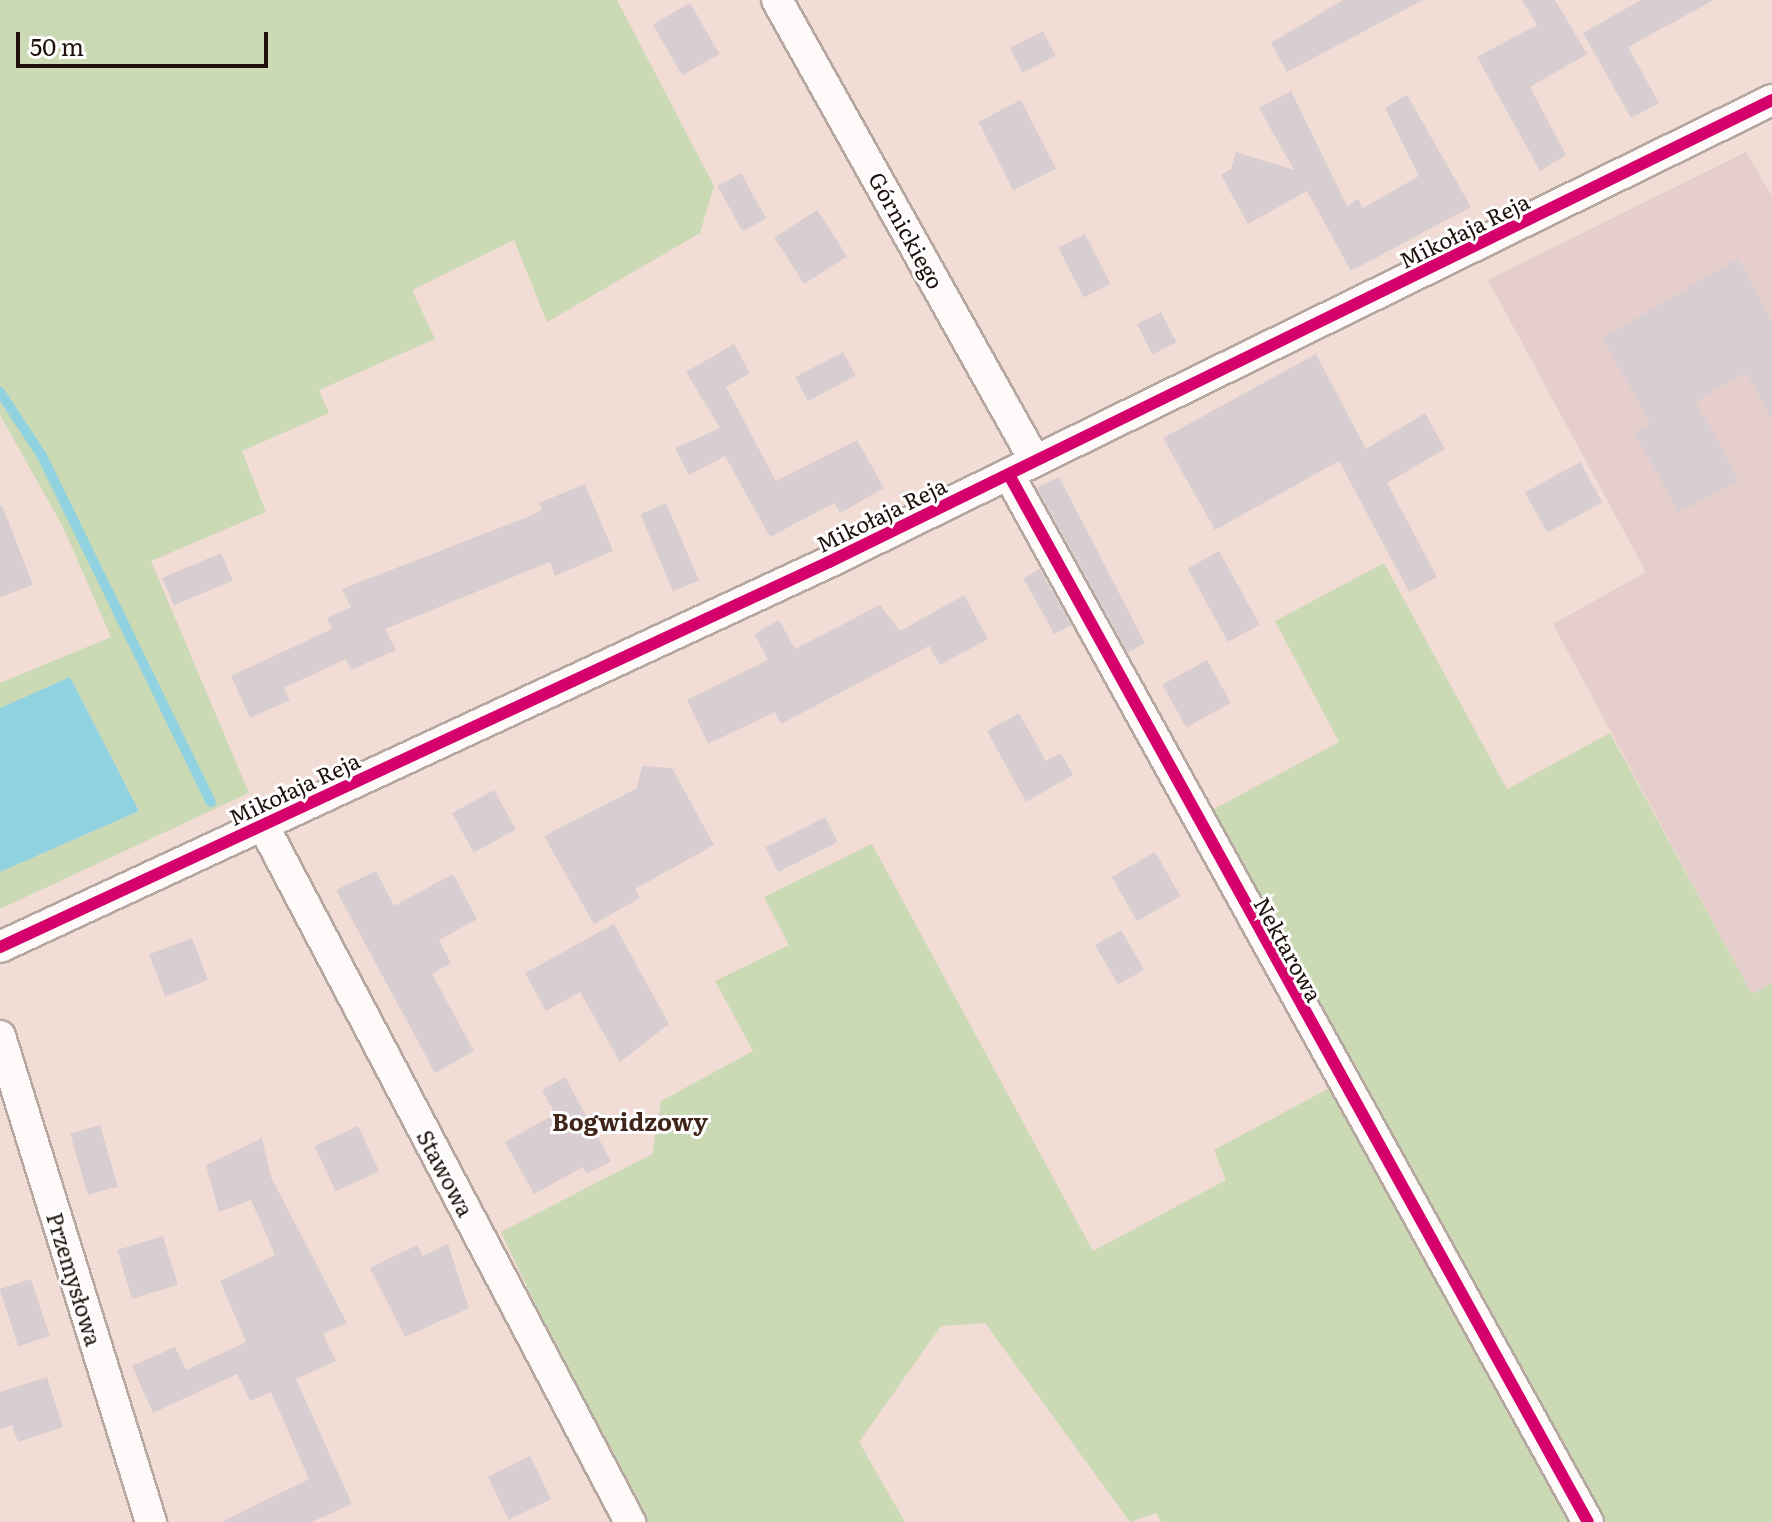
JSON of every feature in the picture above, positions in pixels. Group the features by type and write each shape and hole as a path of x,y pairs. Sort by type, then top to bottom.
{"street":[{"name":"Górnickiego","path":"777,0 1022,468"},
{"name":"Mikołaja Reja","path":"0,947 1022,468 1772,100"},
{"name":"Nektarowa","path":"1022,468 1588,1522"},
{"name":"Stawowa","path":"263,825 630,1522"},
{"name":"Przemysłowa","path":"0,1036 151,1522"}],"shaded area":[{"path":"1746,152 1772,196 1772,983 1752,994 1553,624 1646,572 1488,280"}],"green space":[{"path":"0,0 617,0 714,186 700,233 547,322 514,240 412,290 435,339 319,390 329,413 242,451 266,512 151,561 249,793 0,909 0,872 139,811 70,677 0,708 0,683 111,637 63,527 0,415"},
{"path":"1384,563 1507,789 1610,733 1752,994 1772,983 1772,1522 1161,1522 1156,1513 1130,1522 985,1323 941,1326 859,1442 905,1522 639,1522 501,1232 652,1154 661,1101 753,1051 715,981 789,945 764,897 872,844 1093,1251 1226,1180 1214,1150 1333,1086 1186,824 1339,742 1275,621"}],"water":[{"path":"70,677 139,811 0,872 0,708"}],"building":[{"path":"1343,0 1423,0 1287,72 1271,43"},
{"path":"1522,0 1555,0 1587,54 1530,87 1566,155 1540,171 1477,57 1537,25"},
{"path":"1641,0 1714,0 1628,47 1659,103 1631,118 1583,33"},
{"path":"690,3 720,54 682,76 653,24"},
{"path":"1043,31 1056,56 1023,73 1010,48"},
{"path":"1291,91 1347,206 1358,199 1363,208 1419,176 1385,108 1407,95 1471,207 1351,271 1307,191 1248,224 1221,175 1231,169 1236,152 1294,170 1259,108"},
{"path":"1021,100 1056,169 1013,190 978,122"},
{"path":"741,173 766,218 743,232 717,186"},
{"path":"817,210 847,256 804,284 774,238"},
{"path":"1085,234 1110,284 1084,298 1058,248"},
{"path":"1738,258 1772,321 1772,420 1746,373 1696,401 1739,481 1678,513 1635,433 1650,424 1603,338"},
{"path":"1161,312 1176,342 1152,355 1137,324"},
{"path":"734,344 750,373 726,387 776,481 857,440 884,488 840,513 834,503 770,537 725,456 689,475 675,448 720,428 686,372"},
{"path":"843,352 856,376 808,401 795,377"},
{"path":"1316,354 1366,449 1425,413 1445,449 1387,483 1437,577 1409,592 1339,461 1215,530 1163,438"},
{"path":"1580,462 1602,502 1547,533 1525,493"},
{"path":"1059,477 1145,643 1128,653 1037,488"},
{"path":"585,484 613,551 555,576 550,562 385,629 396,650 351,670 346,659 284,688 290,700 250,718 231,676 332,629 327,618 351,607 342,589 530,516 542,510 539,503"},
{"path":"666,503 699,580 673,591 640,514"},
{"path":"0,506 33,585 0,597"},
{"path":"1219,551 1260,624 1228,642 1188,568"},
{"path":"221,553 233,581 174,606 162,578"},
{"path":"1040,569 1071,625 1054,634 1023,578"},
{"path":"964,595 988,639 940,665 929,646 781,724 775,712 708,744 687,700 768,660 754,634 779,620 795,649 880,605 900,631"},
{"path":"1207,660 1231,703 1186,728 1162,685"},
{"path":"1019,713 1046,761 1061,753 1073,775 1026,802 987,731"},
{"path":"642,766 672,768 714,845 635,889 640,898 594,924 544,836 637,788"},
{"path":"494,790 516,829 474,853 452,813"},
{"path":"825,817 838,842 778,872 765,847"},
{"path":"1155,852 1180,896 1137,921 1112,877"},
{"path":"376,871 394,906 453,874 477,919 439,940 451,963 432,974 474,1051 435,1073 336,890"},
{"path":"614,924 669,1024 620,1062 580,992 546,1011 525,973"},
{"path":"1121,930 1144,970 1118,985 1095,945"},
{"path":"192,938 208,980 165,996 149,954"},
{"path":"565,1077 611,1161 587,1174 583,1167 534,1194 505,1142 555,1114 542,1090"},
{"path":"100,1125 118,1187 88,1195 70,1134"},
{"path":"358,1126 379,1171 336,1192 314,1146"},
{"path":"262,1138 271,1177 347,1323 323,1334 336,1361 296,1379 352,1504 312,1522 221,1522 309,1479 271,1392 250,1401 237,1374 153,1413 132,1366 175,1347 186,1370 246,1342 220,1281 275,1255 251,1200 219,1212 206,1165"},
{"path":"163,1236 178,1285 132,1299 117,1250"},
{"path":"448,1244 469,1308 405,1337 370,1268 417,1245 423,1256"},
{"path":"31,1279 50,1336 18,1346 0,1289"},
{"path":"47,1377 63,1427 18,1442 12,1425 0,1429 0,1392"},
{"path":"530,1456 551,1499 509,1520 488,1477"}],"waterway":[{"path":"0,392 42,456 211,802"}],"cycle path":[{"path":"0,947 829,562 1772,100"},
{"path":"1009,475 1588,1522"}],"district":[{"name":"Bogwidzowy","path":"630,1121"}]}
